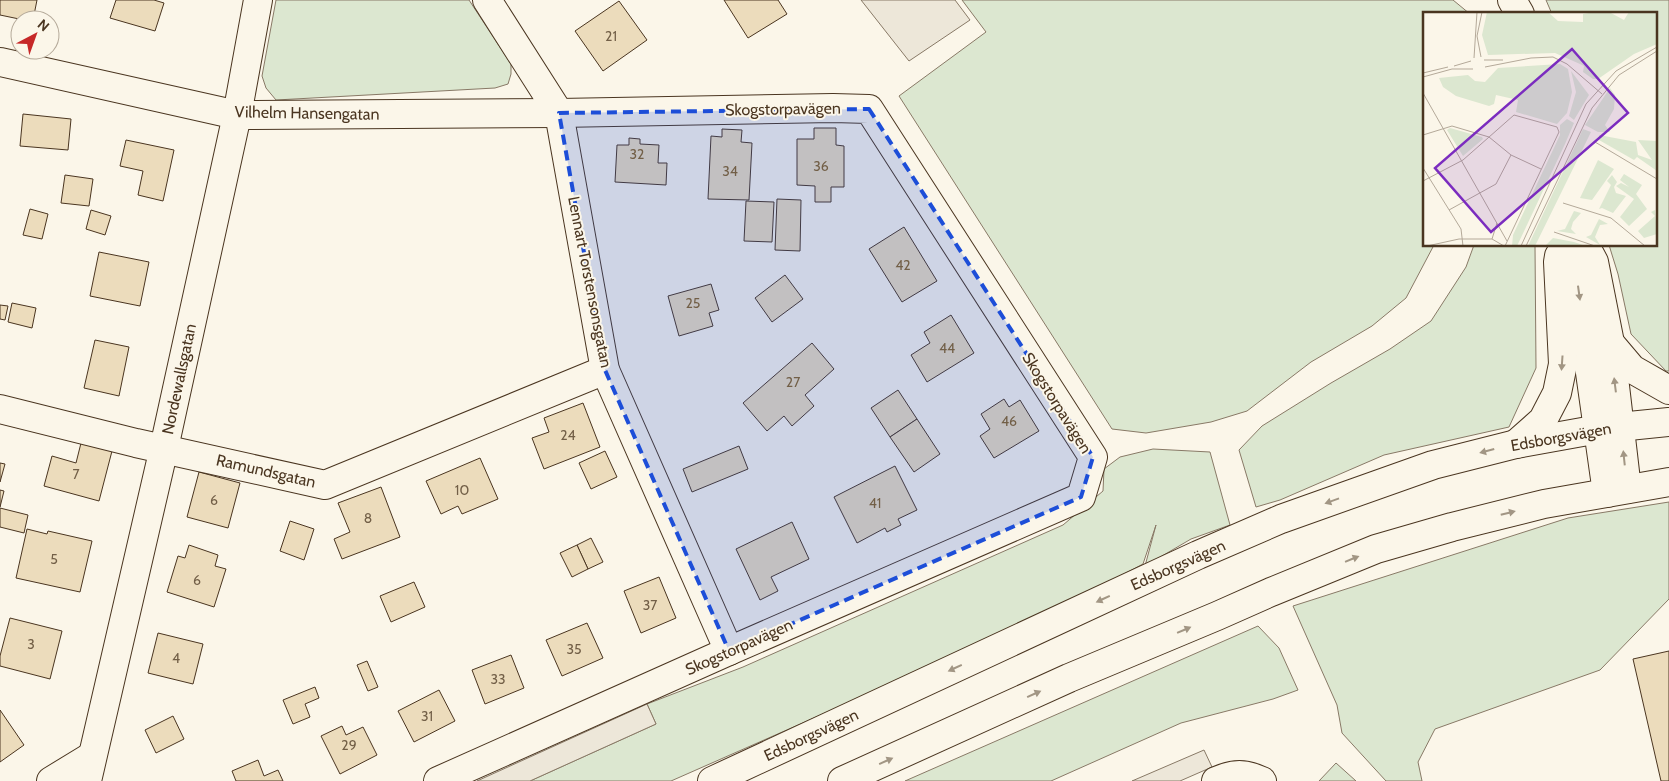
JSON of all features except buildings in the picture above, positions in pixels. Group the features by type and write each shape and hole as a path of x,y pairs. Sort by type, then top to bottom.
{"main road":[{"name":"Nordewallsgatan","path":"52,781 90,768 164,448 237,115 258,0"},
{"name":"Lennart Torstensonsgatan","path":"487,0 559,113 605,370 729,651"},
{"path":"1512,0 1519,12"},
{"name":"Vilhelm Hansengatan","path":"0,62 237,115 559,113"},
{"name":"Skogstorpavägen","path":"438,781 1081,497 1093,456 869,109 559,113"},
{"path":"1516,444 1543,420 1557,393 1564,364 1558,262 1561,246"},
{"path":"1572,246 1592,389 1610,428"},
{"path":"1586,246 1594,262 1610,343 1610,428 1617,491"},
{"path":"1610,343 1632,369 1669,390"},
{"name":"Ramundsgatan","path":"0,409 325,485 605,370"},
{"name":"Edsborgsvägen","path":"712,781 1198,555 1281,519 1433,465 1516,444 1610,428 1669,422"},
{"path":"842,781 1069,678 1376,549 1452,527 1544,504 1669,482"},
{"path":"1216,781 1228,775 1248,774 1262,781"}],"highlighted area":[{"path":"869,109 1093,457 1081,497 729,651 605,370 559,113"}],"green space":[{"path":"276,0 469,0 511,64 508,84 495,88 276,100 266,88 262,76"},
{"path":"962,0 1453,0 1468,12 1423,12 1423,246 1433,246 1406,298 1372,326 1311,362 1247,411 1211,422 1146,433 1112,429 899,96 986,32"},
{"path":"1546,0 1669,0 1669,371 1666,371 1631,334 1618,274 1609,246 1656,246 1656,12 1551,12"},
{"path":"1474,246 1535,246 1536,368 1509,427 1384,455 1280,500 1256,507 1239,450 1262,426 1390,349 1431,321 1466,267"},
{"path":"1153,449 1210,452 1230,525 1191,539 1145,566 1156,525 1143,564 1041,618 671,781 530,781 656,724 647,704 743,667 1063,525 1103,491 1104,469 1120,457"},
{"path":"1669,502 1669,599 1600,670 1435,729 1418,762 1422,781 1386,781 1342,733 1337,705 1293,606 1568,518"},
{"path":"1258,626 1279,648 1298,690 1273,699 1181,723 1051,781 905,781"},
{"path":"1336,763 1356,781 1319,781"}],"shaded area":[{"path":"861,0 955,0 970,20 909,61"},
{"path":"647,704 656,724 530,781 477,781"},
{"path":"1204,750 1212,767 1180,781 1132,781"}]}
